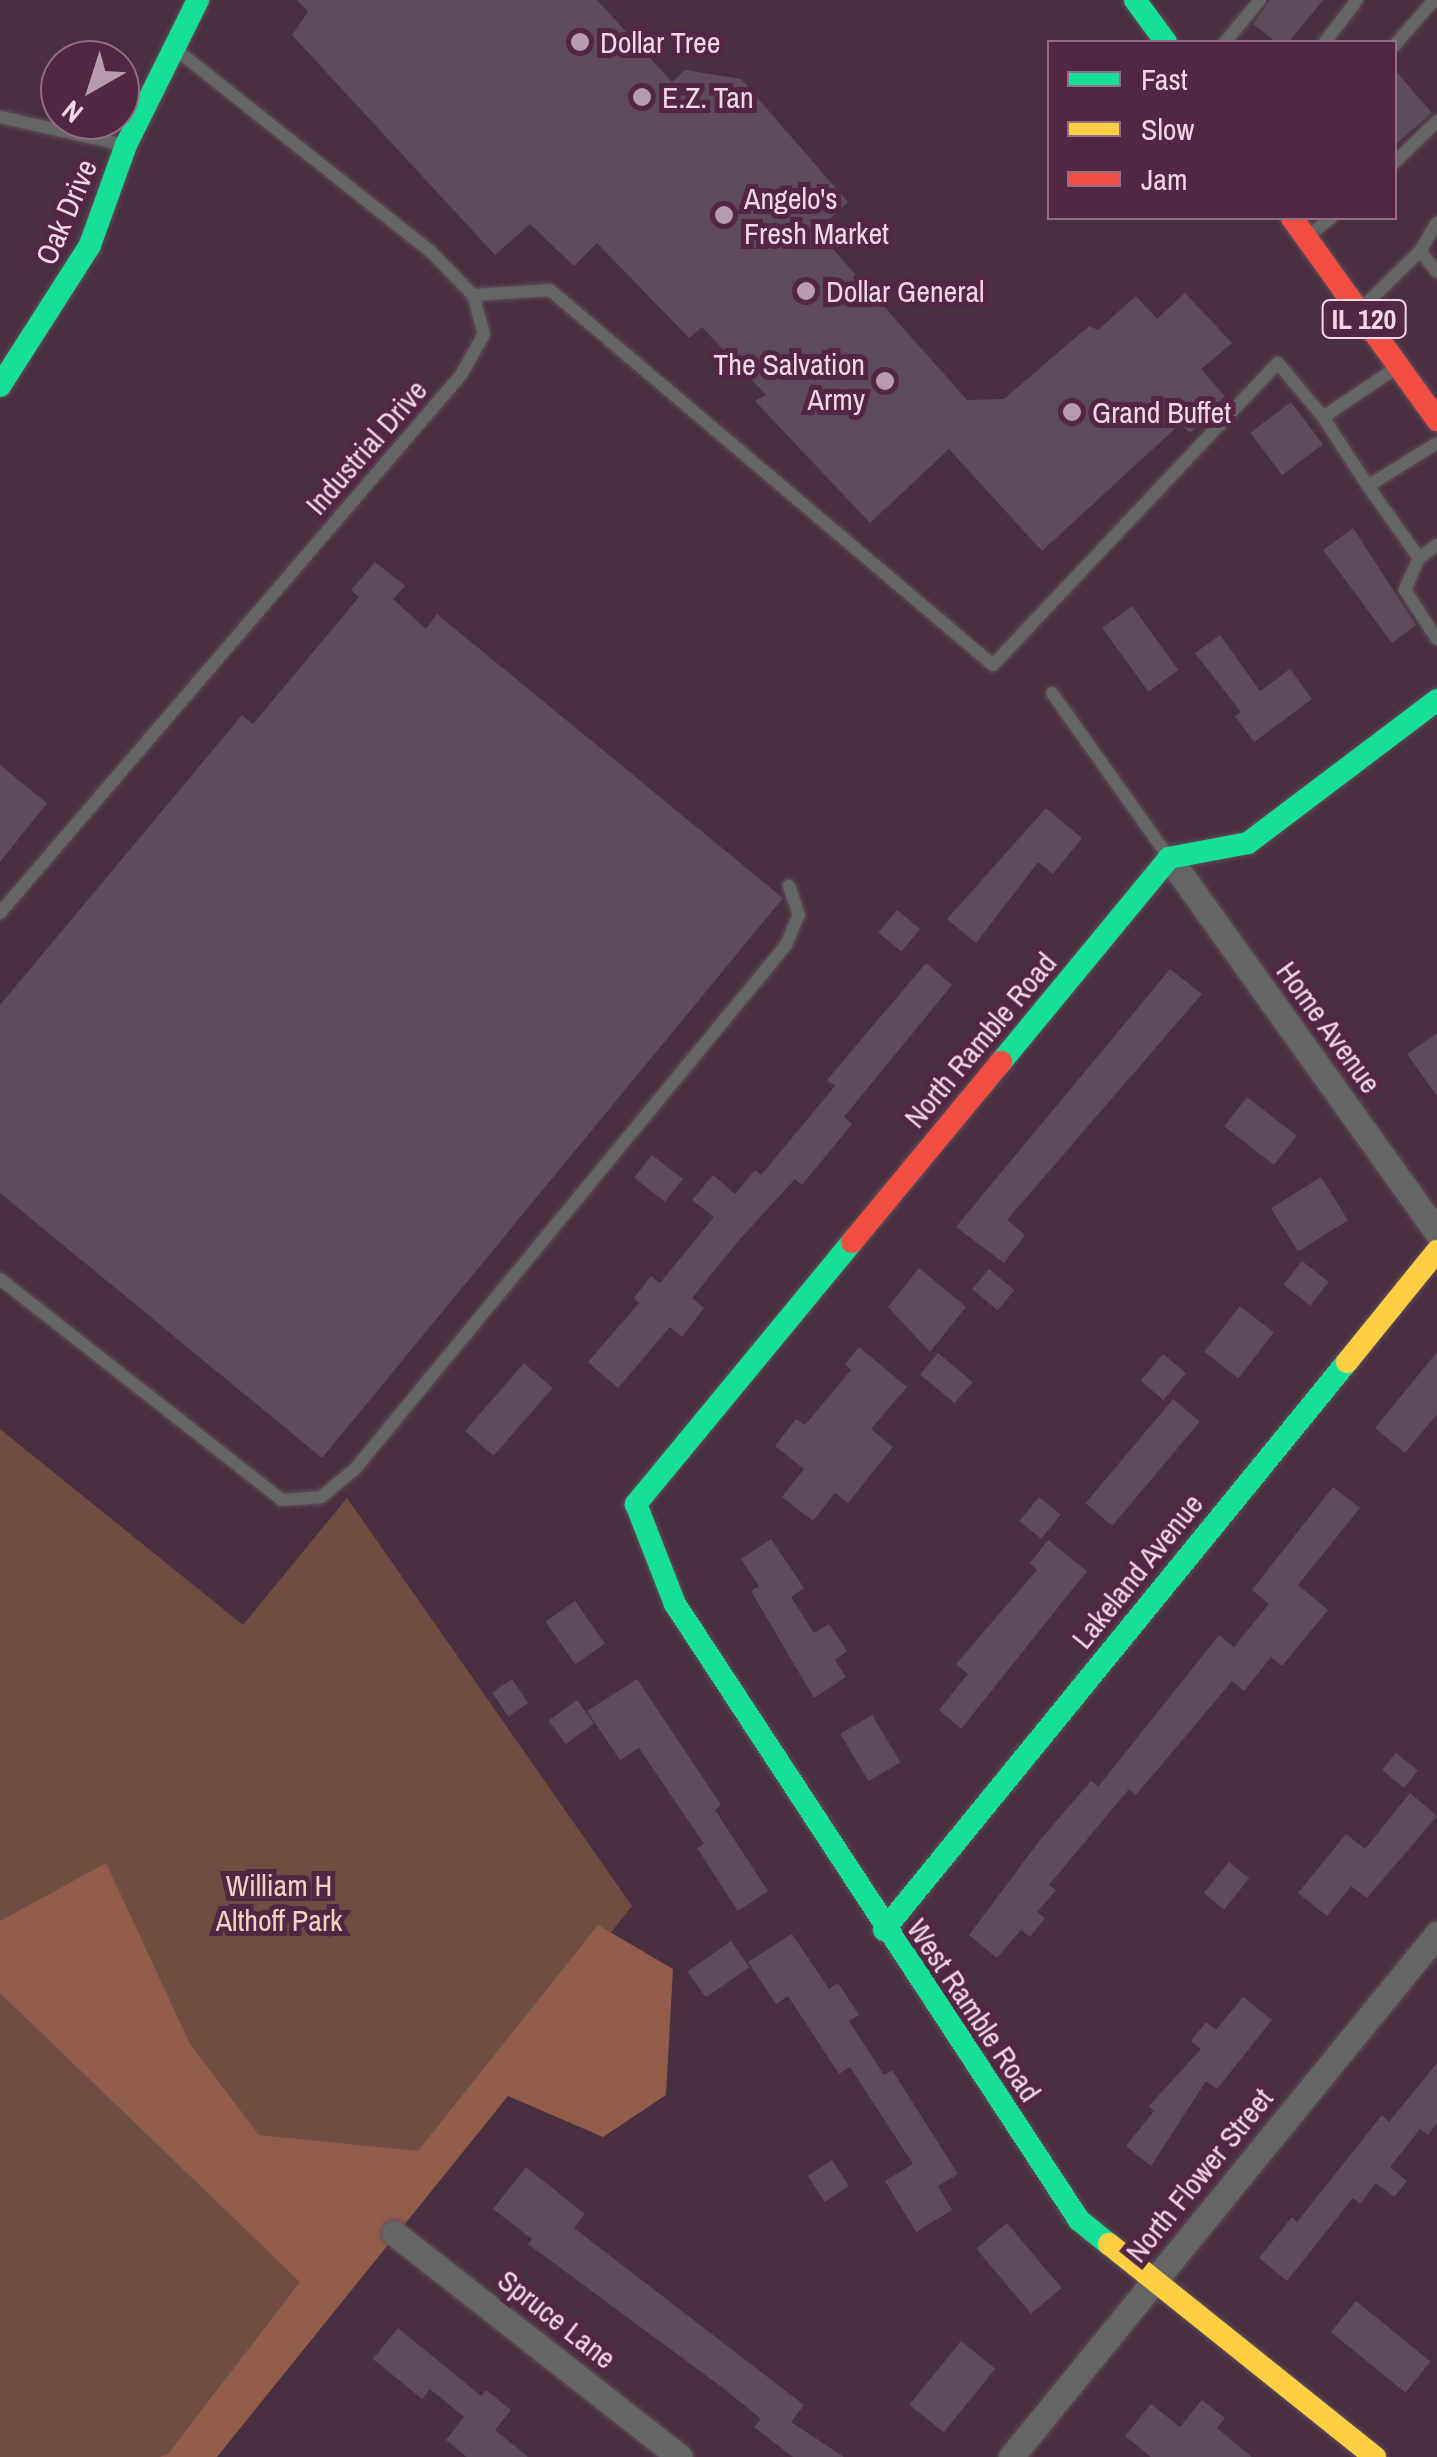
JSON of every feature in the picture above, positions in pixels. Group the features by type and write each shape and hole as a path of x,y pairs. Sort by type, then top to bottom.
{"street":[{"name":"Oak Drive","path":"0,386 90,245 126,146 198,0"},
{"path":"1135,0 1165,40"},
{"name":"IL 120","path":"1293,220 1437,420"},
{"path":"1169,858 1248,843 1437,700"},
{"name":"Home Avenue","path":"1169,858 1437,1233"},
{"name":"North Ramble Road","path":"636,1504 1169,858"},
{"name":"Lakeland Avenue","path":"884,1930 1437,1250"},
{"name":"West Ramble Road","path":"636,1504 675,1604 884,1930 1079,2220 1375,2457"},
{"name":"North Flower Street","path":"1011,2457 1437,1934"},
{"name":"Spruce Lane","path":"394,2232 680,2457"}],"lane":[{"path":"1227,40 1260,0"},
{"path":"1327,40 1357,0"},
{"path":"1397,43 1434,0"},
{"path":"174,48 430,251 473,295 550,290 993,665 1278,363 1323,417 1419,558"},
{"path":"0,117 126,146"},
{"path":"1397,160 1437,121"},
{"path":"1306,238 1328,220"},
{"path":"1359,312 1420,251 1437,224"},
{"path":"1420,251 1437,272"},
{"name":"Industrial Drive","path":"0,913 461,374 484,334 473,295"},
{"path":"1323,417 1399,366"},
{"path":"1368,486 1437,443"},
{"path":"1437,545 1419,558 1405,590 1437,639"},
{"path":"1052,693 1169,858"},
{"path":"0,1278 282,1500 321,1497 368,1454 786,946 798,916 790,886"}],"green space":[{"name":"William H Althoff Park","path":"0,1429 243,1625 347,1498 632,1906 194,2457 0,2457"}],"shaded area":[{"path":"106,1863 190,2044 259,2135 418,2151 598,1925 673,1969 666,2095 603,2137 508,2096 217,2457 159,2457 168,2454 300,2282 0,1993 0,1921"}],"building":[{"path":"297,0 597,0 672,82 685,70 741,79 848,202 817,231 967,400 1004,399 1089,326 1098,330 1136,296 1157,319 1185,293 1232,343 1201,369 1225,396 1190,433 1180,424 1042,551 949,449 870,523 755,401 766,395 702,327 689,338 597,243 574,266 530,224 495,255 292,35 308,12"},
{"path":"1270,0 1323,0 1291,40 1273,40 1253,24"},
{"path":"1397,72 1432,113 1397,143"},
{"path":"1291,402 1323,444 1282,475 1250,433"},
{"path":"1353,528 1416,625 1392,643 1323,550"},
{"path":"375,562 405,586 393,599 426,629 437,614 783,898 322,1458 0,1193 0,1005 242,715 253,724 359,597 351,590"},
{"path":"1132,606 1178,670 1149,692 1102,628"},
{"path":"1220,635 1260,691 1290,669 1312,699 1254,742 1235,716 1241,712 1195,653"},
{"path":"0,765 47,803 0,862"},
{"path":"1046,808 1082,838 1053,874 1038,862 976,943 947,919"},
{"path":"897,910 920,929 901,951 878,932"},
{"path":"926,963 952,985 844,1117 852,1124 802,1185 795,1179 692,1298 704,1308 682,1337 670,1327 618,1388 588,1362 639,1303 634,1298 651,1276 660,1283 714,1217 692,1200 713,1175 735,1194 755,1170 761,1175 835,1086 827,1080"},
{"path":"1170,969 1202,994 1007,1220 1025,1235 1004,1263 956,1227"},
{"path":"1437,1033 1437,1096 1407,1054"},
{"path":"1247,1097 1297,1136 1274,1165 1224,1126"},
{"path":"652,1155 683,1179 665,1202 634,1178"},
{"path":"1321,1177 1348,1220 1298,1252 1271,1208"},
{"path":"1302,1261 1329,1282 1310,1306 1284,1285"},
{"path":"919,1268 966,1307 930,1352 888,1307"},
{"path":"989,1269 1014,1290 998,1310 972,1289"},
{"path":"1240,1306 1274,1332 1238,1378 1204,1352"},
{"path":"859,1347 907,1387 871,1429 893,1447 848,1503 835,1493 813,1521 782,1497 804,1469 775,1446 796,1419 805,1425 851,1370 845,1364"},
{"path":"1437,1352 1437,1414 1405,1453 1375,1428"},
{"path":"938,1353 972,1382 954,1403 920,1374"},
{"path":"1163,1354 1186,1373 1163,1400 1141,1381"},
{"path":"524,1363 553,1388 494,1456 465,1431"},
{"path":"1173,1399 1200,1421 1112,1526 1086,1503"},
{"path":"1333,1487 1360,1508 1298,1585 1328,1610 1282,1666 1271,1657 1244,1691 1232,1681 1136,1795 1129,1789 1049,1885 1056,1890 1037,1912 1045,1918 1030,1937 1021,1930 997,1958 969,1935 1040,1840 1091,1781 1098,1787 1219,1635 1234,1647 1269,1604 1252,1590"},
{"path":"1039,1497 1061,1515 1041,1539 1019,1521"},
{"path":"771,1539 804,1588 791,1597 814,1633 829,1624 847,1651 835,1660 846,1677 814,1698 751,1591 759,1586 741,1559"},
{"path":"1048,1540 1087,1571 961,1729 939,1710 968,1674 956,1664 1037,1570 1030,1563"},
{"path":"575,1601 605,1644 575,1664 546,1622"},
{"path":"512,1679 528,1703 508,1716 492,1692"},
{"path":"637,1679 721,1805 715,1810 768,1891 738,1911 697,1848 704,1844 639,1748 620,1760 587,1711"},
{"path":"577,1700 594,1723 566,1744 549,1721"},
{"path":"872,1715 900,1762 869,1781 840,1734"},
{"path":"1396,1753 1418,1771 1404,1788 1382,1770"},
{"path":"1410,1793 1437,1816 1367,1898 1351,1886 1327,1916 1298,1893 1346,1834 1365,1849"},
{"path":"1229,1862 1249,1878 1224,1909 1204,1893"},
{"path":"792,1934 829,1989 838,1983 859,2015 849,2021 884,2075 892,2070 958,2174 938,2186 952,2210 916,2232 885,2181 913,2164 850,2067 839,2074 788,1996 776,2004 748,1962"},
{"path":"731,1941 749,1967 706,1998 688,1971"},
{"path":"1243,1997 1272,2020 1217,2089 1206,2081 1151,2166 1126,2146 1154,2111 1149,2106 1201,2049 1191,2041 1206,2022 1216,2030"},
{"path":"1437,2063 1437,2123 1428,2135 1420,2129 1390,2167 1407,2181 1394,2197 1376,2183 1360,2204 1353,2198 1287,2281 1259,2258 1292,2217 1297,2222 1382,2115 1389,2122"},
{"path":"832,2160 849,2186 825,2202 808,2176"},
{"path":"526,2167 585,2214 574,2228 804,2405 791,2422 844,2457 793,2457 754,2427 761,2419 723,2388 528,2244 532,2239 493,2209"},
{"path":"1007,2223 1062,2288 1031,2314 976,2249"},
{"path":"1356,2301 1431,2361 1405,2393 1331,2332"},
{"path":"398,2328 481,2396 486,2390 511,2410 495,2430 528,2457 467,2457 446,2440 464,2417 430,2389 422,2399 373,2359"},
{"path":"961,2341 995,2369 944,2432 909,2405"},
{"path":"1202,2400 1225,2418 1217,2428 1252,2457 1151,2457 1125,2436 1151,2404 1180,2427"}],"traffic: fast":[{"path":"0,386 90,245 126,145 198,0"},
{"path":"1135,0 1165,40"},
{"path":"1001,1062 1169,858 1248,843 1437,700"},
{"path":"852,1242 636,1504 675,1604 1079,2220 1109,2244"},
{"path":"884,1930 1347,1362"}],"traffic: slow":[{"path":"1347,1362 1437,1251"},
{"path":"1109,2244 1375,2457"}],"traffic: jam":[{"path":"1293,220 1437,420"},
{"path":"852,1242 1001,1062"}],"place":[{"name":"Dollar Tree","path":"580,42"},
{"name":"E.Z. Tan","path":"642,97"},
{"name":"Angelo's Fresh Market","path":"724,215"},
{"name":"Dollar General","path":"806,291"},
{"name":"The Salvation Army","path":"885,381"},
{"name":"Grand Buffet","path":"1072,412"}]}
